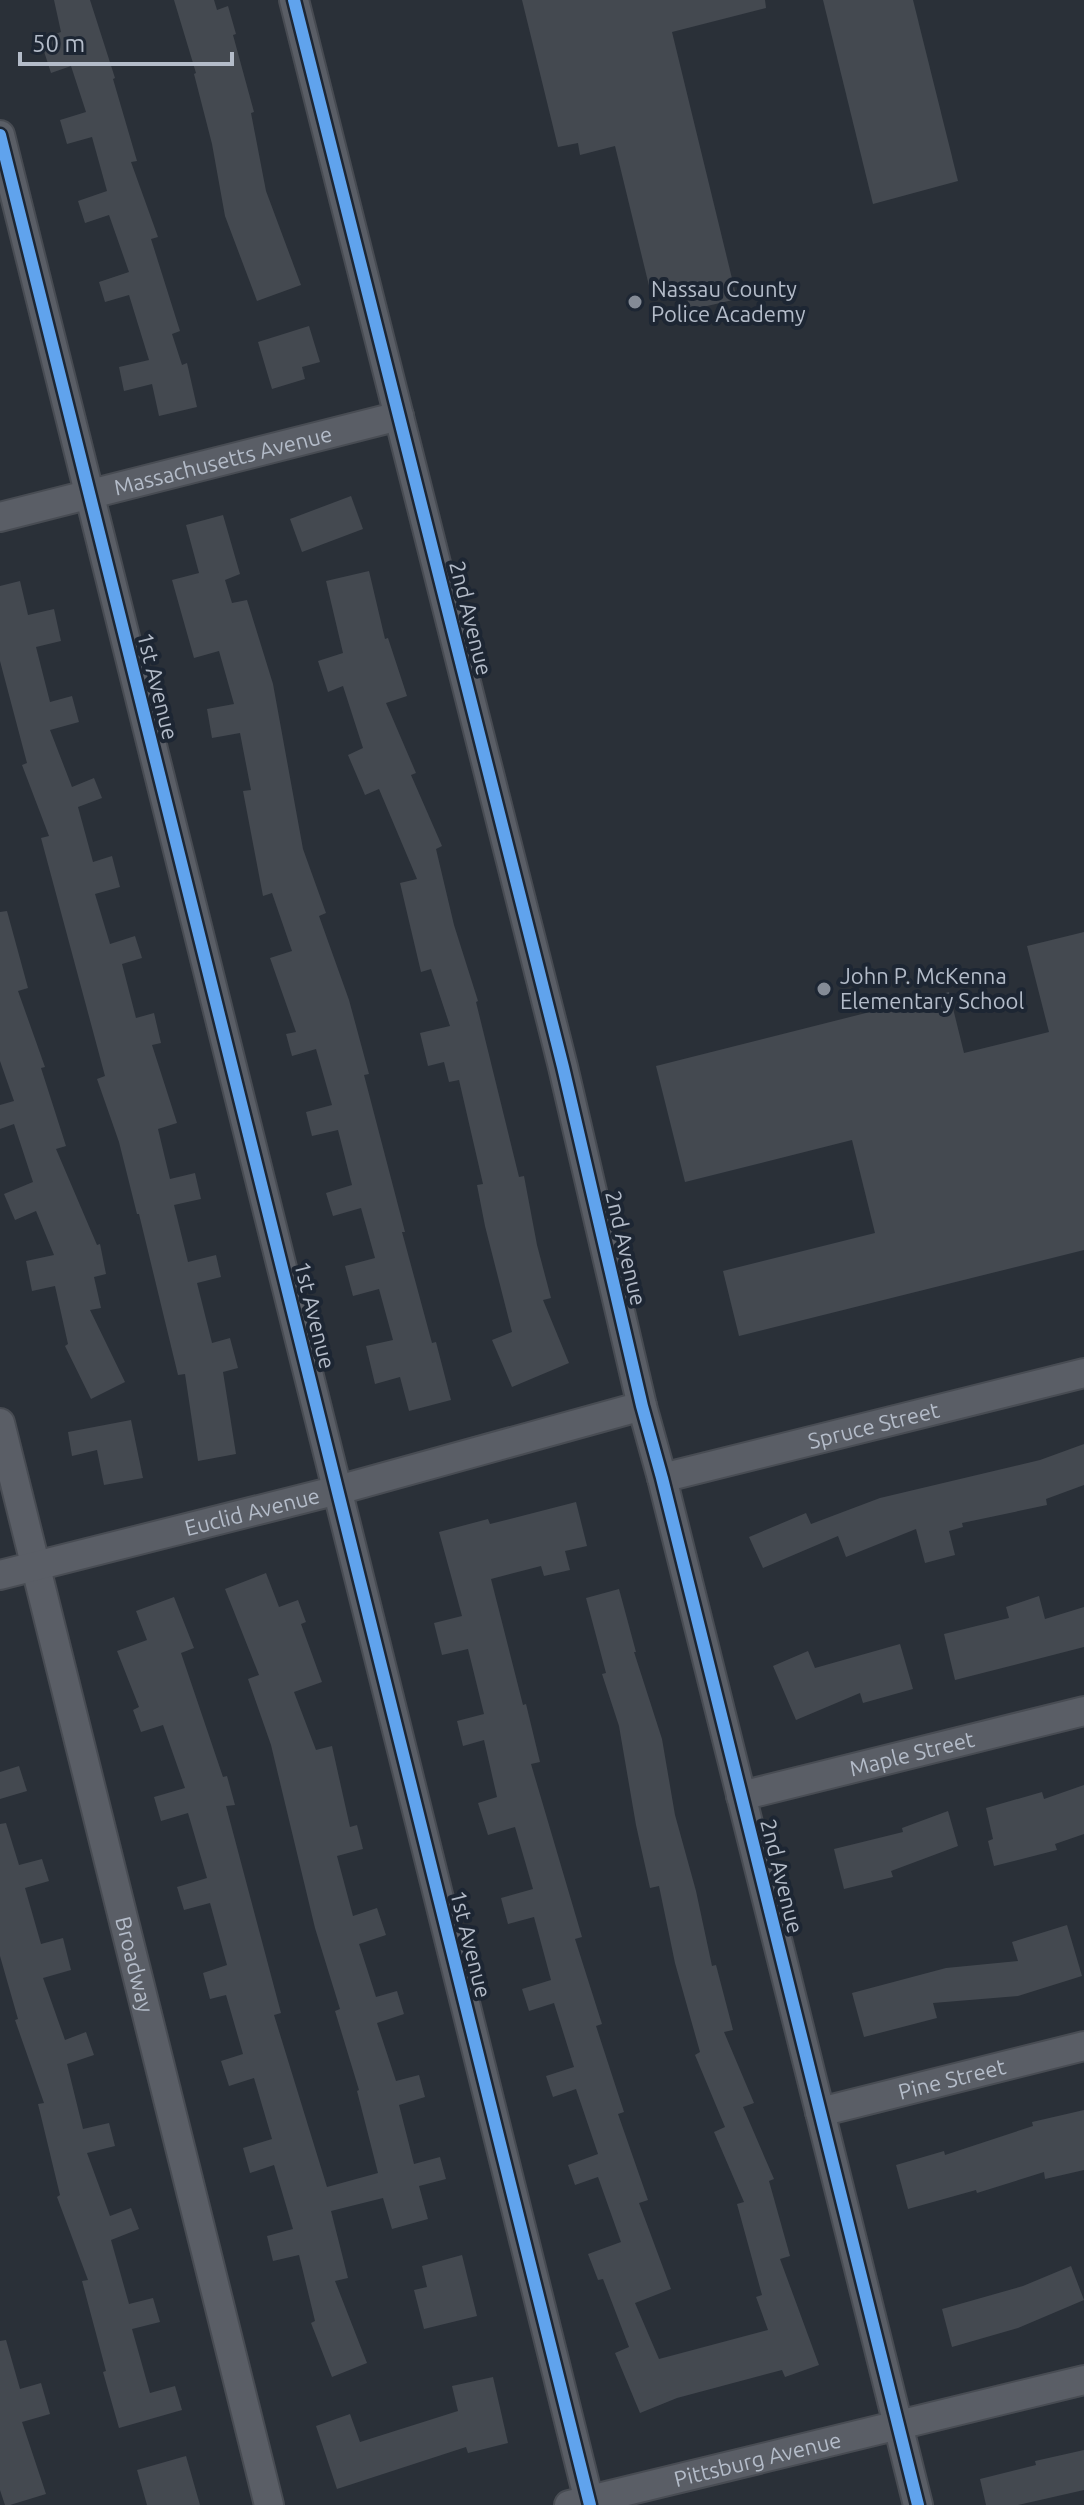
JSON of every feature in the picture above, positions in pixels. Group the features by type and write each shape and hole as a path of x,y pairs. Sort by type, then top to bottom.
{"street":[{"name":"2nd Avenue","path":"294,0 559,1051 642,1406 918,2505"},
{"name":"1st Avenue","path":"0,135 338,1490 583,2503"},
{"name":"Massachusetts Avenue","path":"0,517 399,416"},
{"name":"Spruce Street","path":"662,1478 1084,1373"},
{"name":"Euclid Avenue","path":"0,1575 338,1490 642,1406"},
{"name":"Broadway","path":"0,1423 269,2505"},
{"name":"Maple Street","path":"741,1796 1084,1711"},
{"name":"Pine Street","path":"820,2112 1084,2046"},
{"name":"Pittsburg Avenue","path":"583,2503 1084,2380"}],"building":[{"path":"54,0 90,0 137,161 131,162 158,237 151,239 180,331 172,334 182,365 187,363 197,407 159,416 152,384 124,391 119,367 149,360 129,295 105,302 99,282 129,272 109,215 85,223 78,201 107,191 92,137 67,144 60,120 86,112 71,66 51,73 40,39 61,32"},
{"path":"174,0 214,0 217,10 228,6 236,34 233,35 254,112 251,113 266,191 301,285 257,301 225,216 196,73"},
{"name":"Nassau County Police Academy","path":"522,0 765,0 766,8 672,32 737,299 690,310 684,286 651,294 615,146 580,155 578,143 558,147"},
{"path":"823,0 913,0 958,181 873,204"},
{"path":"309,326 320,362 302,367 305,379 272,389 258,342"},
{"path":"351,496 363,529 302,552 290,519"},
{"path":"223,515 240,574 225,580 232,603 247,600 273,684 303,849 326,913 319,916 349,1000 369,1074 364,1075 405,1232 402,1232 451,1400 409,1411 400,1377 375,1384 366,1346 393,1340 379,1289 353,1296 345,1266 375,1258 361,1208 333,1216 326,1193 352,1185 338,1130 312,1136 306,1112 332,1105 316,1049 292,1056 286,1034 296,1032 270,958 292,951 272,893 263,896 243,791 251,790 240,733 212,738 207,709 234,704 219,651 194,658 172,580 199,573 186,525"},
{"path":"369,571 385,639 388,638 407,696 386,703 416,773 411,775 442,846 436,849 454,925 478,1001 519,1177 524,1176 551,1298 543,1300 569,1363 512,1387 492,1340 512,1332 485,1226 477,1185 483,1184 459,1080 449,1082 444,1062 428,1066 420,1033 450,1026 431,969 421,972 400,883 417,879 379,789 365,795 348,755 363,748 343,686 328,692 318,661 343,653 326,581"},
{"path":"20,581 28,615 54,609 61,641 36,647 50,702 72,696 79,722 50,730 72,787 94,778 102,798 78,807 93,862 112,856 120,887 95,894 110,944 135,936 142,958 122,964 136,1018 154,1013 161,1043 152,1045 177,1123 158,1129 170,1179 195,1173 201,1199 174,1205 188,1262 216,1255 221,1277 197,1283 212,1343 230,1338 238,1368 223,1372 236,1454 198,1461 185,1374 178,1375 139,1214 97,1079 105,1076 41,838 49,836 22,765 27,763 0,661 0,586"},
{"path":"7,911 28,988 18,991 45,1067 41,1068 66,1146 56,1149 97,1245 100,1244 106,1274 94,1277 101,1308 90,1310 125,1382 91,1399 65,1346 68,1344 55,1286 32,1291 26,1261 54,1255 36,1211 15,1220 4,1194 33,1182 14,1124 0,1129 0,1105 14,1101 0,1061 0,912"},
{"path":"1084,932 1084,1250 739,1336 723,1271 875,1233 852,1140 685,1182 656,1066 949,992 964,1053 1049,1032 1027,946"},
{"path":"131,1420 143,1478 104,1485 97,1450 72,1456 68,1432"},
{"path":"1084,1444 1084,1485 1046,1499 1047,1505 962,1523 963,1527 949,1531 955,1555 925,1563 916,1529 846,1557 838,1536 763,1568 749,1537 806,1513 811,1524 880,1498 1040,1460"},
{"path":"576,1502 587,1546 565,1551 570,1570 544,1576 541,1566 491,1579 540,1762 531,1764 582,1937 575,1939 602,2024 596,2026 624,2112 618,2114 648,2200 639,2203 671,2289 635,2303 659,2359 768,2330 756,2297 762,2295 737,2204 744,2202 714,2132 725,2127 695,2055 700,2052 675,1963 659,1886 650,1888 619,1726 602,1674 606,1673 586,1598 619,1589 634,1652 662,1739 675,1815 712,1966 716,1965 733,2030 724,2032 754,2103 743,2107 774,2179 769,2181 790,2256 780,2259 819,2365 785,2377 782,2370 677,2398 640,2413 615,2353 629,2347 603,2279 598,2280 588,2254 621,2242 598,2177 575,2185 568,2165 598,2154 576,2089 553,2097 546,2076 574,2067 554,2003 529,2011 522,1989 551,1980 534,1917 508,1924 501,1898 533,1889 515,1827 488,1835 478,1803 497,1797 484,1740 463,1746 457,1721 484,1714 468,1649 442,1655 434,1623 462,1616 439,1532 488,1519 490,1524"},
{"path":"266,1573 279,1607 298,1600 306,1622 301,1624 322,1682 294,1692 316,1750 332,1746 350,1827 357,1825 363,1849 337,1856 353,1916 377,1908 386,1935 359,1944 376,1997 397,1991 404,2014 377,2023 396,2081 419,2075 425,2097 399,2105 414,2164 440,2157 446,2179 419,2186 428,2219 392,2229 383,2198 331,2211 348,2278 335,2281 367,2363 332,2377 311,2323 315,2321 299,2255 273,2261 267,2236 293,2229 274,2165 250,2173 243,2148 272,2139 254,2078 229,2086 221,2061 243,2054 226,1995 210,1999 203,1973 227,1965 210,1903 184,1910 177,1887 207,1878 188,1813 161,1821 154,1797 185,1788 163,1725 141,1732 133,1710 139,1707 117,1651 147,1640 136,1611 174,1597 194,1648 181,1653 235,1805 226,1806 281,2013 274,2015 327,2187 378,2173 359,2090 335,2011 340,2009 315,1928 271,1745 248,1679 259,1675 225,1589"},
{"path":"1039,1596 1045,1619 1084,1607 1084,1647 955,1680 944,1634 1009,1618 1006,1607"},
{"path":"900,1644 913,1689 863,1703 860,1693 796,1720 773,1666 808,1651 815,1668"},
{"path":"19,1766 27,1791 0,1799 0,1772"},
{"path":"1084,1785 1084,1834 1055,1844 1057,1850 994,1866 988,1841 993,1839 986,1808 1042,1792 1044,1799"},
{"path":"948,1811 958,1846 891,1871 893,1877 844,1889 834,1849 903,1832 902,1828"},
{"path":"6,1823 19,1865 42,1859 49,1881 25,1888 41,1944 63,1938 71,1970 43,1978 65,2040 86,2032 94,2055 67,2064 83,2129 109,2123 115,2146 87,2153 110,2216 131,2208 139,2229 111,2240 129,2304 153,2298 160,2322 132,2329 150,2393 175,2386 182,2410 119,2428 82,2281 88,2280 57,2197 60,2195 38,2104 44,2103 15,2020 18,2019 0,1956 0,1824"},
{"path":"1067,1925 1082,1976 1018,1996 933,2003 937,2018 864,2037 852,1993 946,1968 1018,1961 1012,1942"},
{"path":"1084,2110 1084,2170 1045,2179 1044,2172 977,2193 976,2190 908,2209 896,2165 944,2151 945,2155 1033,2126 1032,2122"},
{"path":"462,2255 477,2316 424,2329 414,2290 427,2287 422,2266"},
{"path":"1071,2266 1084,2300 1018,2328 952,2347 942,2309 1023,2286"},
{"path":"6,2340 20,2389 41,2383 50,2414 22,2422 46,2494 10,2505 5,2505 0,2490 0,2341"},
{"path":"493,2377 508,2443 468,2453 466,2447 337,2489 316,2426 350,2414 360,2442 458,2411 452,2386"},
{"path":"1084,2450 1084,2490 1018,2505 986,2505 980,2479 1036,2465 1035,2461"},
{"path":"186,2456 200,2505 147,2505 137,2470"}],"cycle path":[{"path":"294,0 563,1067 642,1406 918,2505"},
{"path":"0,135 590,2505"}],"place":[{"name":"Nassau County Police Academy","path":"635,302"},
{"name":"John P. McKenna Elementary School","path":"824,989"}]}
